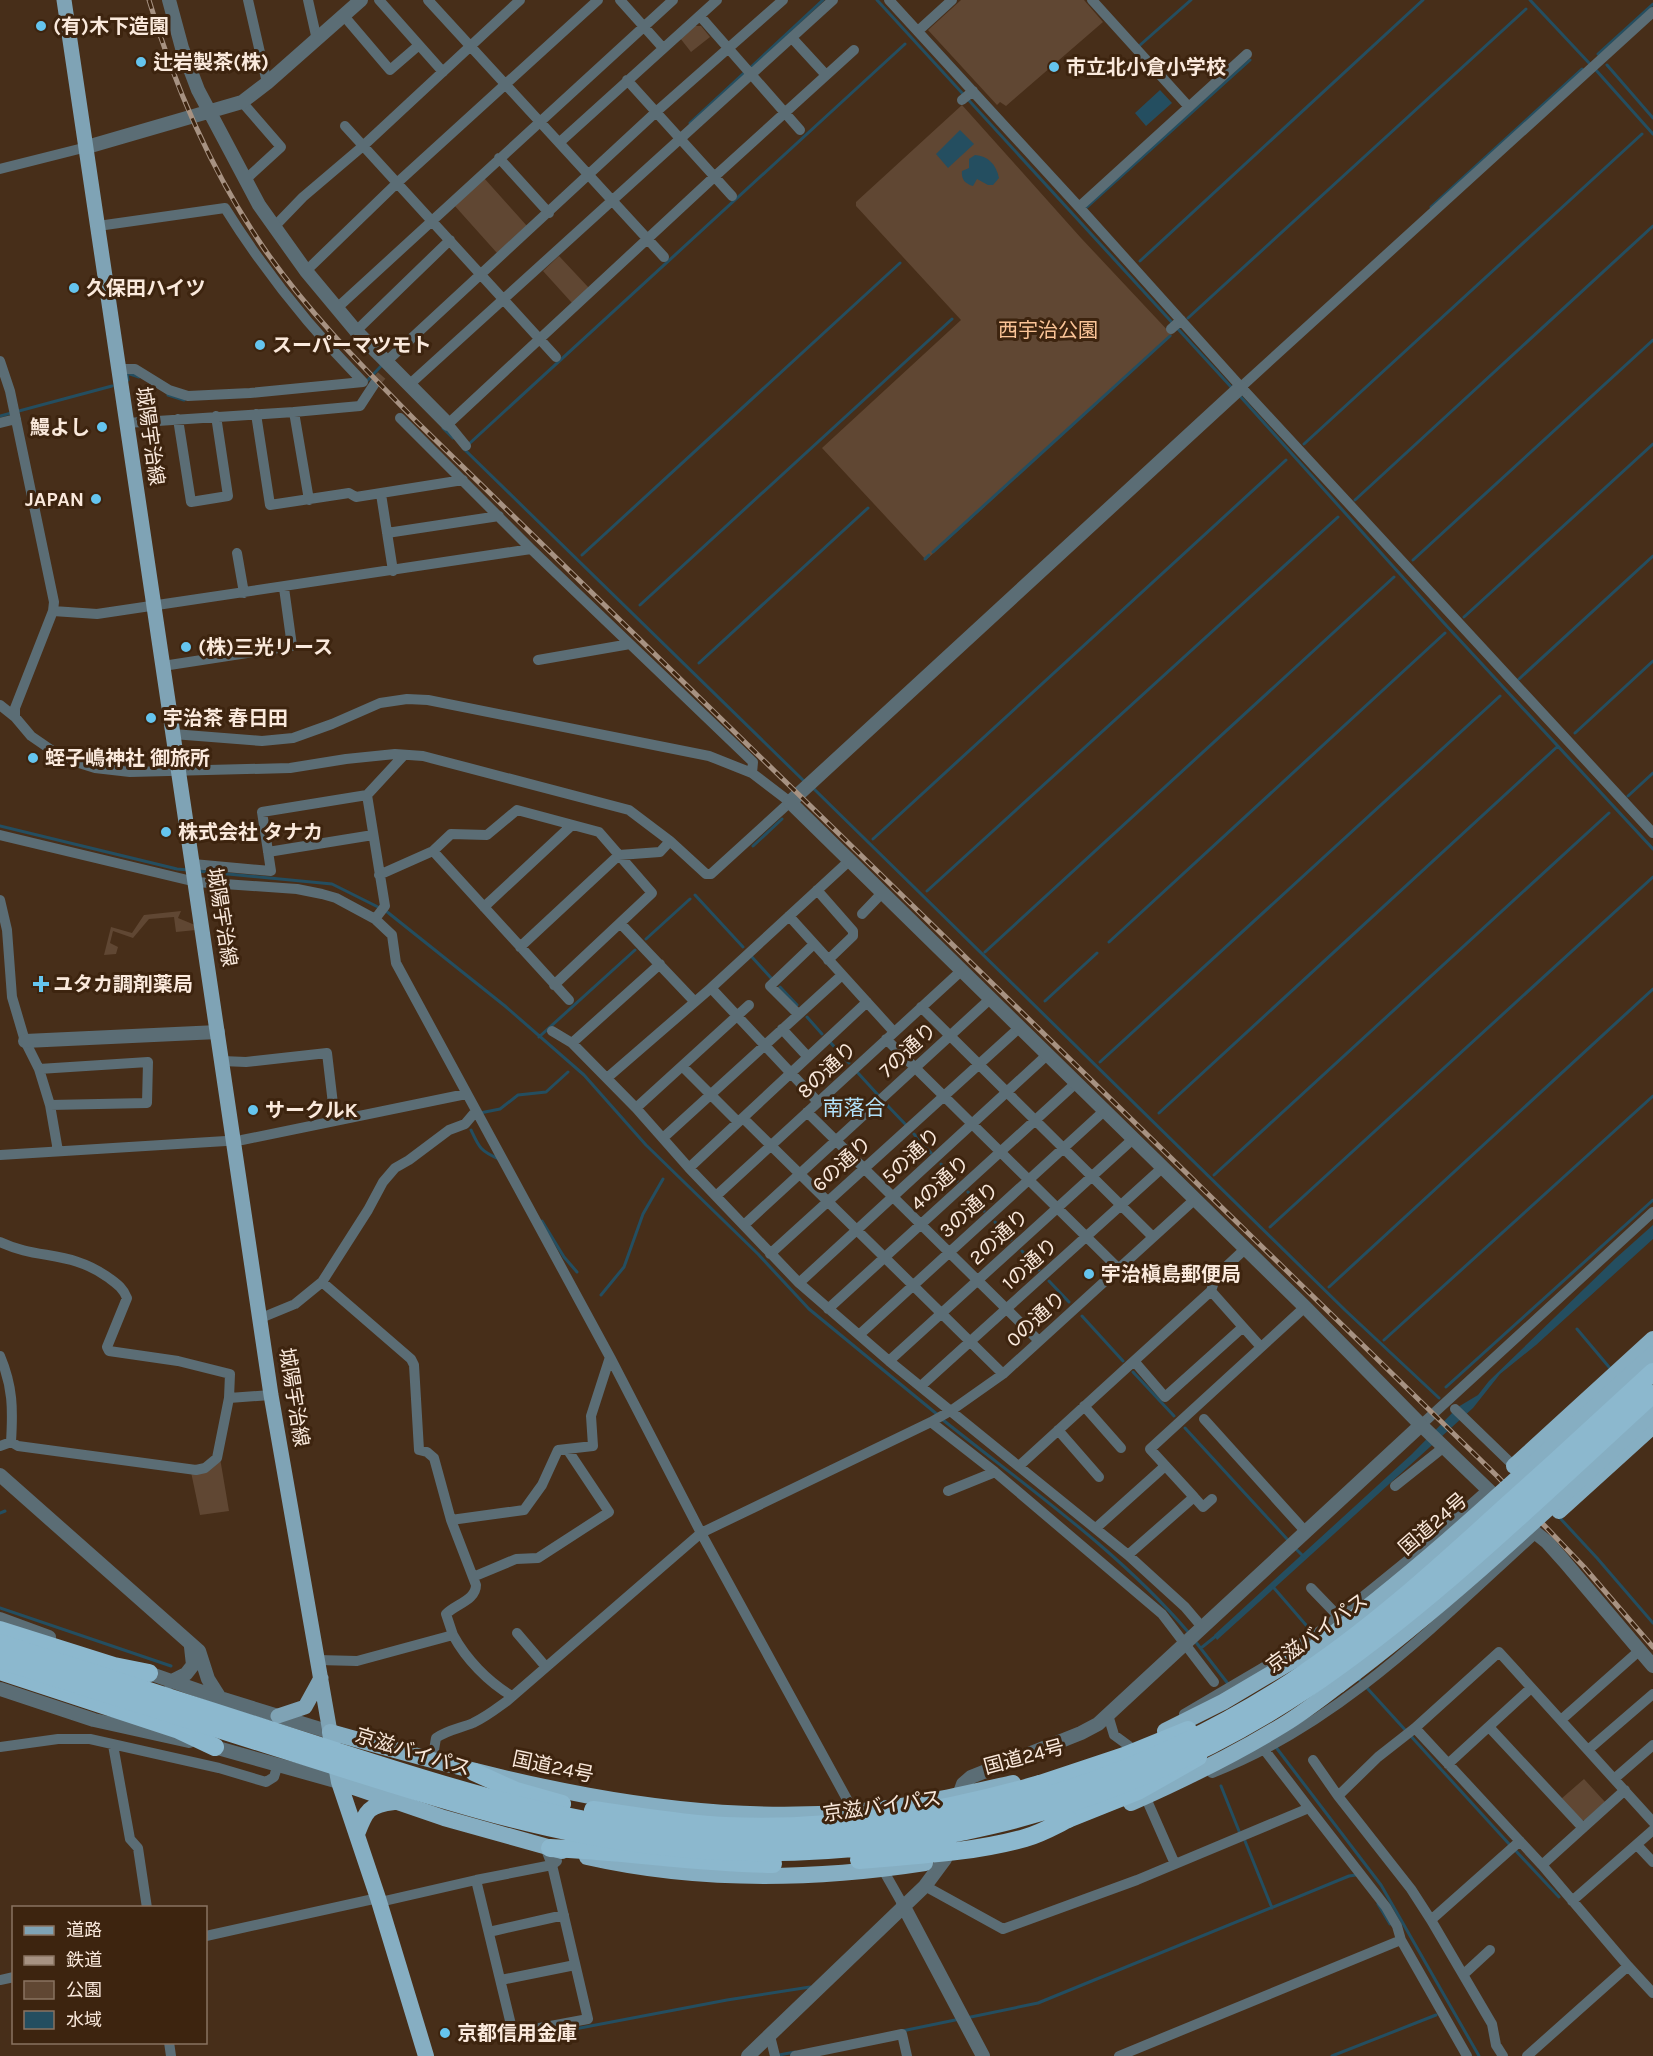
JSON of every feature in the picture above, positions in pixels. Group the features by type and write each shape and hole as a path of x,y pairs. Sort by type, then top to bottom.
{"highway":[{"path":"1514,1466 1653,1339"},
{"name":"国道24号","path":"330,1732 474,1772 598,1798 705,1812 785,1815 854,1812 958,1795 1051,1772 1158,1734 1352,1620 1434,1552 1653,1354"},
{"name":"京滋バイパス","path":"0,1643 417,1777 525,1807 593,1822 663,1833 771,1839 834,1836 896,1829 978,1814 1060,1791 1115,1772 1194,1738 1270,1695 1335,1651 1436,1569 1653,1372"},
{"name":"京滋バイパス","path":"0,1660 413,1791 489,1812 605,1839 725,1852 796,1853 855,1849 925,1839 1065,1805 1128,1782 1187,1756 1266,1739 1331,1672 1490,1543 1653,1394"},
{"path":"339,1782 554,1853 703,1873 777,1875 882,1868 945,1859 1041,1837 1172,1785 1266,1739 1383,1652 1449,1597 1653,1412"},
{"path":"1559,1512 1653,1426"},
{"path":"0,1630 114,1666 149,1673"},
{"path":"474,1772 516,1791 562,1804 705,1824 754,1826 864,1820 946,1807 1040,1784 1153,1745 1224,1714 1335,1651"},
{"path":"0,1672 96,1701 179,1730 215,1747"},
{"path":"330,1732 339,1782 379,1900 426,2056"},
{"path":"554,1853 615,1852 713,1862 773,1864 831,1863 941,1854 1025,1838 1116,1801 1160,1780 1266,1739"},
{"path":"357,1834 369,1809 376,1804 398,1802"}],"main road":[{"name":"城陽宇治線","path":"64,0 271,1395 330,1732"},
{"path":"278,1716 305,1707 321,1678"}],"street":[{"path":"169,0 182,48 198,90 245,180 274,227 306,271 387,367 410,384 448,424 466,447"},
{"path":"248,0 267,83"},
{"path":"308,0 317,40"},
{"path":"0,169 87,147 242,102 267,83 361,0"},
{"path":"379,0 442,72"},
{"path":"428,0 470,47 507,83 664,257"},
{"path":"274,227 303,197 363,146 520,0"},
{"path":"306,271 397,183 598,0"},
{"path":"620,0 663,48"},
{"path":"337,308 673,0"},
{"path":"560,142 717,0"},
{"path":"387,367 481,274 656,112 783,0"},
{"path":"410,384 833,0"},
{"path":"889,0 918,31 967,95 1079,207 1176,324 1653,833"},
{"path":"918,31 952,0"},
{"path":"1092,0 1189,107"},
{"path":"0,705 15,717 37,741 63,758 79,765 130,772 290,768 346,759 423,756 629,810 670,841 706,874 711,874 1237,390 1653,12"},
{"path":"344,16 390,70 419,45"},
{"path":"700,16 800,130"},
{"path":"792,38 826,75"},
{"path":"448,424 854,50"},
{"path":"1079,207 1247,54"},
{"path":"627,80 713,178 732,196"},
{"path":"242,102 281,147 245,180"},
{"path":"345,126 556,357"},
{"path":"499,158 549,213"},
{"path":"98,226 225,208 250,249 284,295 363,382 249,393 188,396 169,390 135,369 119,369"},
{"path":"356,331 450,240"},
{"path":"0,361 15,414 54,602 53,610 15,708 15,717"},
{"path":"127,423 360,406 375,383"},
{"path":"294,412 309,500"},
{"path":"0,423 15,414"},
{"path":"256,414 270,506 349,493 356,497 381,494 463,480"},
{"path":"178,419 191,502 228,496 216,416"},
{"path":"400,418 531,549 753,762 752,773"},
{"path":"381,494 393,571"},
{"path":"387,533 499,516"},
{"path":"53,610 97,614 284,588 531,549"},
{"path":"237,553 244,593"},
{"path":"163,666 292,646 284,588"},
{"path":"538,660 630,644"},
{"path":"173,734 262,741 293,738 380,703 407,699 428,700 698,753 752,773 790,802 1305,1307 1487,1490 1535,1534 1547,1542 1653,1666"},
{"path":"194,872 271,871 262,812 367,795 404,755"},
{"path":"367,795 385,906 376,918"},
{"path":"379,875 433,851 451,834 487,835 517,810 599,832 652,893 554,985"},
{"path":"484,907 572,825"},
{"path":"0,835 322,894 376,918 392,935 396,963 610,1357 701,1533 854,1812"},
{"path":"268,852 373,836"},
{"path":"520,947 619,855 660,852 670,841"},
{"path":"433,851 568,1000"},
{"path":"607,1078 711,988 849,861"},
{"path":"817,890 854,931 854,936 828,960"},
{"path":"862,914 882,893"},
{"path":"0,900 7,930 12,997 25,1041 39,1069 50,1106 58,1151"},
{"path":"789,916 867,1002 915,1068 1118,1268"},
{"path":"620,922 694,1001"},
{"path":"798,1014 770,986 814,944"},
{"path":"572,1043 660,964"},
{"name":"8の通り","path":"716,1196 961,971"},
{"path":"663,1138 842,975"},
{"path":"711,988 818,1102"},
{"name":"7の通り","path":"744,1225 990,999"},
{"path":"689,1168 867,1002"},
{"path":"636,1108 749,1005"},
{"path":"921,1007 1153,1237"},
{"name":"6の通り","path":"770,1254 1019,1028"},
{"path":"782,1029 808,1057"},
{"path":"552,1031 572,1043 607,1078 799,1283 949,1412 1128,1555 1185,1607 1199,1629"},
{"path":"25,1041 218,1032"},
{"path":"222,1061 246,1062 327,1053 335,1121"},
{"name":"5の通り","path":"799,1283 1047,1055"},
{"path":"39,1069 148,1062 147,1103 50,1106"},
{"path":"681,1066 710,1095 771,1145 1003,1374"},
{"name":"4の通り","path":"828,1309 1076,1083"},
{"path":"0,1155 234,1141 466,1094"},
{"path":"261,1318 295,1304 322,1282 383,1182 395,1168 449,1130 465,1124 476,1111"},
{"name":"3の通り","path":"859,1335 1104,1111"},
{"path":"807,1112 1039,1341"},
{"name":"2の通り","path":"889,1361 1133,1139"},
{"name":"1の通り","path":"921,1386 1162,1168"},
{"name":"0の通り","path":"432,1762 436,1738 442,1733 470,1724 488,1715 701,1533 933,1421 1003,1374 1194,1200"},
{"path":"748,2056 925,1886 945,1859 958,1795 963,1784 971,1777 1098,1724 1653,1212"},
{"path":"0,1242 16,1249 78,1260 96,1269 122,1288 127,1298 107,1347 109,1351 178,1361 230,1374 229,1398 217,1458 205,1468 196,1470 5,1444 12,1393 0,1356"},
{"path":"1019,1466 1211,1291 1216,1276 1245,1250"},
{"path":"322,1282 411,1359 414,1365 419,1450 434,1458 451,1520 473,1577 476,1592 446,1614 453,1635 463,1653 502,1691 512,1696"},
{"path":"1211,1291 1261,1347"},
{"path":"1212,1499 1203,1507 1164,1467 1150,1449 1305,1307"},
{"path":"1134,1361 1165,1397 1243,1327"},
{"path":"451,1520 524,1510 542,1485 558,1450 593,1446 591,1416 610,1357"},
{"path":"229,1398 271,1395"},
{"path":"1084,1406 1121,1448"},
{"path":"1455,1409 1559,1512"},
{"path":"1204,1419 1305,1531"},
{"path":"933,1421 1162,1614 1214,1682"},
{"path":"1058,1430 1099,1477"},
{"path":"1395,1486 1439,1442"},
{"path":"473,1577 516,1559 538,1558 609,1512 567,1449"},
{"path":"1096,1528 1164,1467"},
{"path":"948,1491 995,1472"},
{"path":"0,1475 199,1651 208,1679 220,1698"},
{"path":"1310,1644 1320,1631 1413,1556 1487,1490"},
{"path":"1128,1555 1194,1497"},
{"path":"1467,2056 1401,1940 1397,1926 1386,1907 1309,1808 1266,1739 1359,1688 1434,1626 1535,1534"},
{"path":"1311,1588 1339,1617"},
{"path":"0,1619 170,1682 330,1732"},
{"path":"517,1633 546,1667"},
{"path":"318,1660 357,1661 453,1635"},
{"path":"170,1682 186,1674 193,1665 193,1653 189,1642"},
{"path":"1561,1720 1640,1650"},
{"path":"1338,1796 1378,1757 1415,1729 1498,1652 1653,1822"},
{"path":"1448,1764 1531,1688"},
{"path":"0,1689 94,1720 215,1747 339,1782"},
{"path":"1588,1750 1653,1694"},
{"path":"1108,1715 1114,1735 1129,1746"},
{"path":"90,1739 94,1720"},
{"path":"1489,1727 1583,1828"},
{"path":"1415,1729 1542,1865 1653,1993"},
{"path":"0,1747 58,1739 90,1739 219,1768 266,1782 274,1777 278,1764"},
{"path":"1614,1779 1653,1744"},
{"path":"113,1745 130,1839 138,1848 147,1906"},
{"path":"1313,1760 1338,1796 1411,1889 1431,1920 1492,2024 1496,2045 1503,2056"},
{"path":"1542,1865 1625,1790"},
{"path":"1145,1796 1175,1864"},
{"path":"925,1886 1003,1929 1175,1864 1309,1808"},
{"path":"1572,1901 1653,1830"},
{"path":"1431,1920 1519,1842"},
{"path":"1637,1845 1653,1862"},
{"path":"207,1936 476,1880 554,1853 564,1915 588,2019 513,2033 476,1880"},
{"path":"882,1868 983,2056"},
{"path":"489,1932 564,1915"},
{"path":"1119,2056 1401,1940"},
{"path":"1464,1974 1490,1950"},
{"path":"501,1980 575,1965"},
{"path":"1527,2056 1628,1966"},
{"path":"795,2056 902,2034 907,2056"},
{"path":"770,2036 775,2056"}],"green space":[{"path":"961,0 1084,0 1103,22 1006,106 1000,102 997,105 928,30"},
{"path":"695,26 701,26 710,37 691,52 680,38"},
{"name":"西宇治公園","path":"962,105 1172,335 926,560 822,448 961,320 856,206 856,202"},
{"path":"484,178 527,226 497,253 454,205"},
{"path":"559,256 589,288 572,303 543,271"},
{"path":"181,911 178,918 195,925 196,930 176,932 174,917 149,919 133,938 113,931 110,943 118,947 116,954 104,955 111,927 132,933 144,915"},
{"path":"220,1458 229,1511 200,1515 191,1472"},
{"path":"1584,1779 1605,1802 1585,1820 1580,1821 1561,1799"}],"water":[{"path":"1160,90 1172,103 1146,126 1135,113"},
{"path":"960,130 974,144 948,168 936,154"},
{"path":"975,155 988,159 996,169 999,178 993,185 977,179 973,186 964,181 962,171 969,168 969,159"},
{"path":"1653,1225 1653,1239 1536,1345 1500,1374 1473,1408 1217,1640 1214,1635 1412,1454 1458,1407 1478,1395 1489,1381"}],"waterway":[{"path":"750,68 823,0"},
{"path":"877,0 1232,388"},
{"path":"1139,46 1191,0"},
{"path":"1140,261 1423,0"},
{"path":"1530,0 1590,64"},
{"path":"1598,54 1653,4"},
{"path":"1188,318 1526,9"},
{"path":"470,443 905,44"},
{"path":"1087,207 1250,60"},
{"path":"1607,65 1653,118"},
{"path":"1431,207 1582,69"},
{"path":"1595,69 1653,134"},
{"path":"690,123 745,72"},
{"path":"1304,444 1642,134"},
{"path":"1355,500 1653,226"},
{"path":"582,555 900,263"},
{"path":"640,605 952,319"},
{"path":"933,552 1170,336"},
{"path":"1413,560 1653,340"},
{"path":"366,382 382,365"},
{"path":"128,380 127,373 139,377"},
{"path":"0,416 112,386"},
{"path":"168,395 184,400"},
{"path":"1239,395 1444,623 1653,849"},
{"path":"443,428 453,438"},
{"path":"1464,617 1653,444"},
{"path":"464,449 805,782"},
{"path":"873,839 1286,460"},
{"path":"699,663 868,508"},
{"path":"927,891 1338,517"},
{"path":"925,559 929,555"},
{"path":"1519,679 1653,556"},
{"path":"985,952 1394,577"},
{"path":"1109,942 1445,633"},
{"path":"1575,733 1653,661"},
{"path":"1100,1062 1500,696"},
{"path":"1159,1113 1558,746"},
{"path":"1628,796 1653,773"},
{"path":"813,788 1345,1310 1439,1398"},
{"path":"1214,1175 1609,813"},
{"path":"753,846 782,819"},
{"path":"0,826 188,870"},
{"path":"197,871 332,884 380,908"},
{"path":"1270,1227 1653,877"},
{"path":"695,895 743,947"},
{"path":"646,939 690,899"},
{"path":"386,911 505,1006 584,1075 646,1145 758,1254 809,1309 938,1415"},
{"path":"539,1037 635,950"},
{"path":"1045,1001 1097,953"},
{"path":"751,956 772,979"},
{"path":"780,987 797,1005"},
{"path":"1329,1287 1653,989"},
{"path":"807,1017 822,1034"},
{"path":"830,1042 849,1063"},
{"path":"480,1113 500,1109 518,1095 546,1092 568,1072"},
{"path":"858,1073 879,1096"},
{"path":"1384,1340 1653,1096"},
{"path":"886,1104 907,1126"},
{"path":"471,1130 481,1148 499,1159"},
{"path":"914,1134 931,1153"},
{"path":"941,1164 957,1181"},
{"path":"601,1295 624,1267 643,1214 663,1179"},
{"path":"968,1192 984,1211"},
{"path":"1446,1387 1653,1200"},
{"path":"542,1221 564,1257 577,1272"},
{"path":"995,1222 1011,1240"},
{"path":"1022,1251 1039,1270"},
{"path":"1049,1281 1069,1302"},
{"path":"1082,1316 1123,1361"},
{"path":"1577,1329 1609,1367"},
{"path":"1133,1372 1174,1416"},
{"path":"943,1420 1102,1547 1133,1574 1189,1633"},
{"path":"1185,1428 1287,1539"},
{"path":"0,1513 5,1511"},
{"path":"1559,1517 1653,1623"},
{"path":"1297,1550 1304,1557"},
{"path":"1274,1588 1312,1632"},
{"path":"0,1608 171,1666"},
{"path":"1201,1648 1216,1636"},
{"path":"1195,1641 1229,1685"},
{"path":"1357,1677 1510,1845"},
{"path":"1275,1746 1381,1885 1479,2056"},
{"path":"1221,1786 1239,1831"},
{"path":"1245,1841 1272,1908"},
{"path":"1515,1850 1559,1897"},
{"path":"966,2018 1038,2003 1356,1875"},
{"path":"1378,1904 1390,1924"},
{"path":"517,2040 727,2000 810,1987"},
{"path":"1332,2056 1436,2015"},
{"path":"902,2031 960,2019"},
{"path":"779,2055 795,2052"}],"tunnel":[{"path":"375,383 383,374"}],"railway":[{"path":"149,0 183,97 227,189 280,271 336,338 417,422 1497,1476 1584,1567 1653,1647"}],"place":[{"name":"(有)木下造園","path":"41,26"},
{"name":"辻岩製茶(株)","path":"141,62"},
{"name":"市立北小倉小学校","path":"1054,67"},
{"name":"久保田ハイツ","path":"74,288"},
{"name":"スーパーマツモト","path":"260,345"},
{"name":"鰻よし","path":"102,427"},
{"name":"JAPAN","path":"96,499"},
{"name":"(株)三光リース","path":"186,647"},
{"name":"宇治茶 春日田","path":"151,718"},
{"name":"蛭子嶋神社 御旅所","path":"33,758"},
{"name":"株式会社 タナカ","path":"166,832"},
{"name":"ユタカ調剤薬局","path":"41,984"},
{"name":"サークルK","path":"253,1110"},
{"name":"宇治槇島郵便局","path":"1089,1274"},
{"name":"京都信用金庫","path":"445,2033"}],"district":[{"name":"南落合","path":"854,1108"}]}
